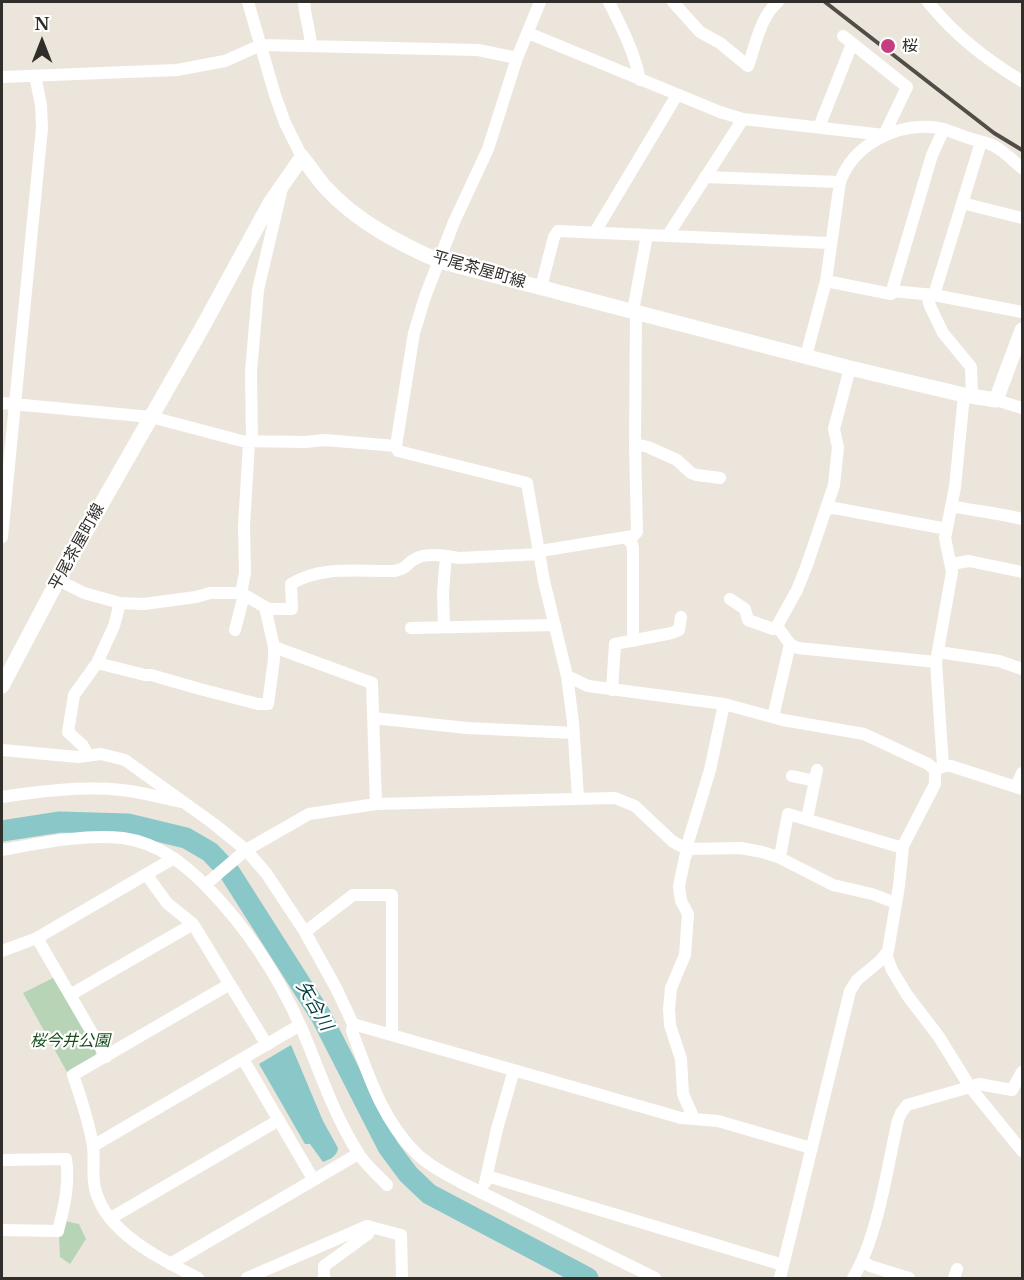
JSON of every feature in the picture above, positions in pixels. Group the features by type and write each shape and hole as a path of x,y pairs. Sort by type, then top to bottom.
{"main road":[{"name":"平尾茶屋町線","path":"2,686 6,665 58,580 270,203 302,157 324,186 352,211 406,246 439,261 850,368 968,396 996,400"},
{"path":"996,400 1023,330"}],"street":[{"path":"248,2 285,123 302,157"},
{"path":"304,2 311,46"},
{"path":"540,2 517,58 488,149 454,222 425,297 414,333 396,446 398,451 527,483 530,509 567,676 574,733 578,798"},
{"path":"609,2 629,40 636,58 640,80"},
{"path":"673,2 700,32 720,43 748,66 769,9 778,2"},
{"path":"928,2 939,15 997,66 1023,81"},
{"path":"528,33 710,109 743,118 884,135"},
{"path":"819,128 847,40 907,87 884,135"},
{"path":"2,77 177,70 225,61 261,45 478,50 517,58"},
{"path":"2,537 42,128 41,105 35,76"},
{"path":"595,232 677,96"},
{"path":"668,235 743,118"},
{"path":"806,356 826,281 840,182 843,174 860,153 884,135 905,127 933,127 993,145 1023,168"},
{"path":"892,291 932,155 944,129"},
{"path":"981,142 931,295 930,306 944,333 971,367 945,538 951,564 950,587 937,657 939,768 935,784 903,846 896,903 886,954 892,970 907,995 939,1037 970,1087 1023,1151"},
{"path":"705,177 840,182"},
{"path":"235,630 245,573 245,497 250,442 251,372 258,290 282,186"},
{"path":"962,203 1023,218"},
{"path":"541,287 554,237 558,231 831,243"},
{"path":"58,580 84,593 120,603 144,604 210,593 242,594 270,609 292,609 291,584 303,576 312,574 394,571 404,569 421,556 459,558 540,552 633,536 637,532 634,444 634,311 647,235"},
{"path":"826,281 891,294 892,291 931,295 1023,312"},
{"path":"850,368 834,429 838,447 834,485 800,582 777,626 790,644 798,648 999,661 1023,669"},
{"path":"996,400 1023,408"},
{"path":"2,403 151,417 250,442 325,440 396,446"},
{"path":"634,444 648,447 677,460 697,475 720,478"},
{"path":"951,506 1023,519"},
{"path":"826,509 834,508 947,529"},
{"path":"626,537 633,548 633,641"},
{"path":"444,627 443,592 446,556"},
{"path":"951,564 969,561 1023,572"},
{"path":"730,599 745,609 748,620 779,629"},
{"path":"88,756 83,746 68,732 69,716 74,695 97,663 114,626 120,603"},
{"path":"97,663 152,675 258,704 268,704 274,647 265,607"},
{"path":"612,690 613,646 672,633 679,630 681,617"},
{"path":"411,628 555,625"},
{"path":"773,717 790,644"},
{"path":"274,647 372,682 375,804"},
{"path":"567,676 588,686 724,704 773,717 864,734 939,768 951,766 1019,788 1023,773"},
{"path":"694,1119 683,1095 681,1059 670,1025 669,1009 671,988 686,948 688,914 681,901 679,886 683,864 710,770 724,704"},
{"path":"373,718 467,728 574,733"},
{"path":"2,750 78,757 101,754 125,759 186,803 266,873 305,932 336,987 353,1024 352,1031 378,1098 398,1133 416,1153 438,1170 655,1278"},
{"path":"792,776 816,776 807,819"},
{"path":"2,797 33,792 108,789 132,791 186,803"},
{"path":"207,883 243,852 309,814 375,804 615,798 630,802 672,841 688,849 741,848 778,857 833,885 872,894 896,903"},
{"path":"778,857 788,814 896,846 903,846"},
{"path":"2,850 66,840 104,837 139,842 174,858 207,883 250,936 286,995 331,1102 358,1154 387,1185"},
{"path":"2,951 37,938 174,858"},
{"path":"146,874 167,903 193,924 267,1046"},
{"path":"305,932 353,896 392,896 392,1035"},
{"path":"70,995 193,924"},
{"path":"37,938 106,1057"},
{"path":"780,1278 850,991 857,980 886,954"},
{"path":"198,1278 145,1250 132,1240 111,1218 99,1200 95,1191 93,1146 82,1100 73,1075 230,984"},
{"path":"353,1024 681,1118 718,1121 811,1148"},
{"path":"93,1146 300,1025"},
{"path":"243,1059 314,1179"},
{"path":"482,1193 513,1070"},
{"path":"854,1278 864,1262 898,1120 903,1108 912,1103 937,1098 979,1084 1012,1089 1023,1072"},
{"path":"111,1218 279,1120"},
{"path":"170,1264 358,1154"},
{"path":"2,1160 66,1159 67,1185 58,1231 2,1230"},
{"path":"487,1176 783,1265"},
{"path":"324,1278 324,1266 368,1234 367,1226"},
{"path":"247,1278 367,1226 402,1235 402,1278"},
{"path":"864,1262 909,1278"}],"green space":[{"name":"桜今井公園","path":"53,978 97,1049 95,1056 67,1072 23,993"},
{"path":"65,1221 79,1224 86,1239 70,1264 60,1257 59,1236"}],"water":[{"path":"291,1045 323,1121 338,1148 335,1156 323,1162 310,1144 305,1144 259,1064"}],"waterway":[{"name":"矢合川","path":"2,831 60,822 128,824 186,838 210,852 230,873 321,1016 388,1147 408,1174 429,1194 588,1278"}],"railway":[{"path":"825,2 994,133 1022,150"}],"place":[{"name":"桜","path":"888,46"}]}
